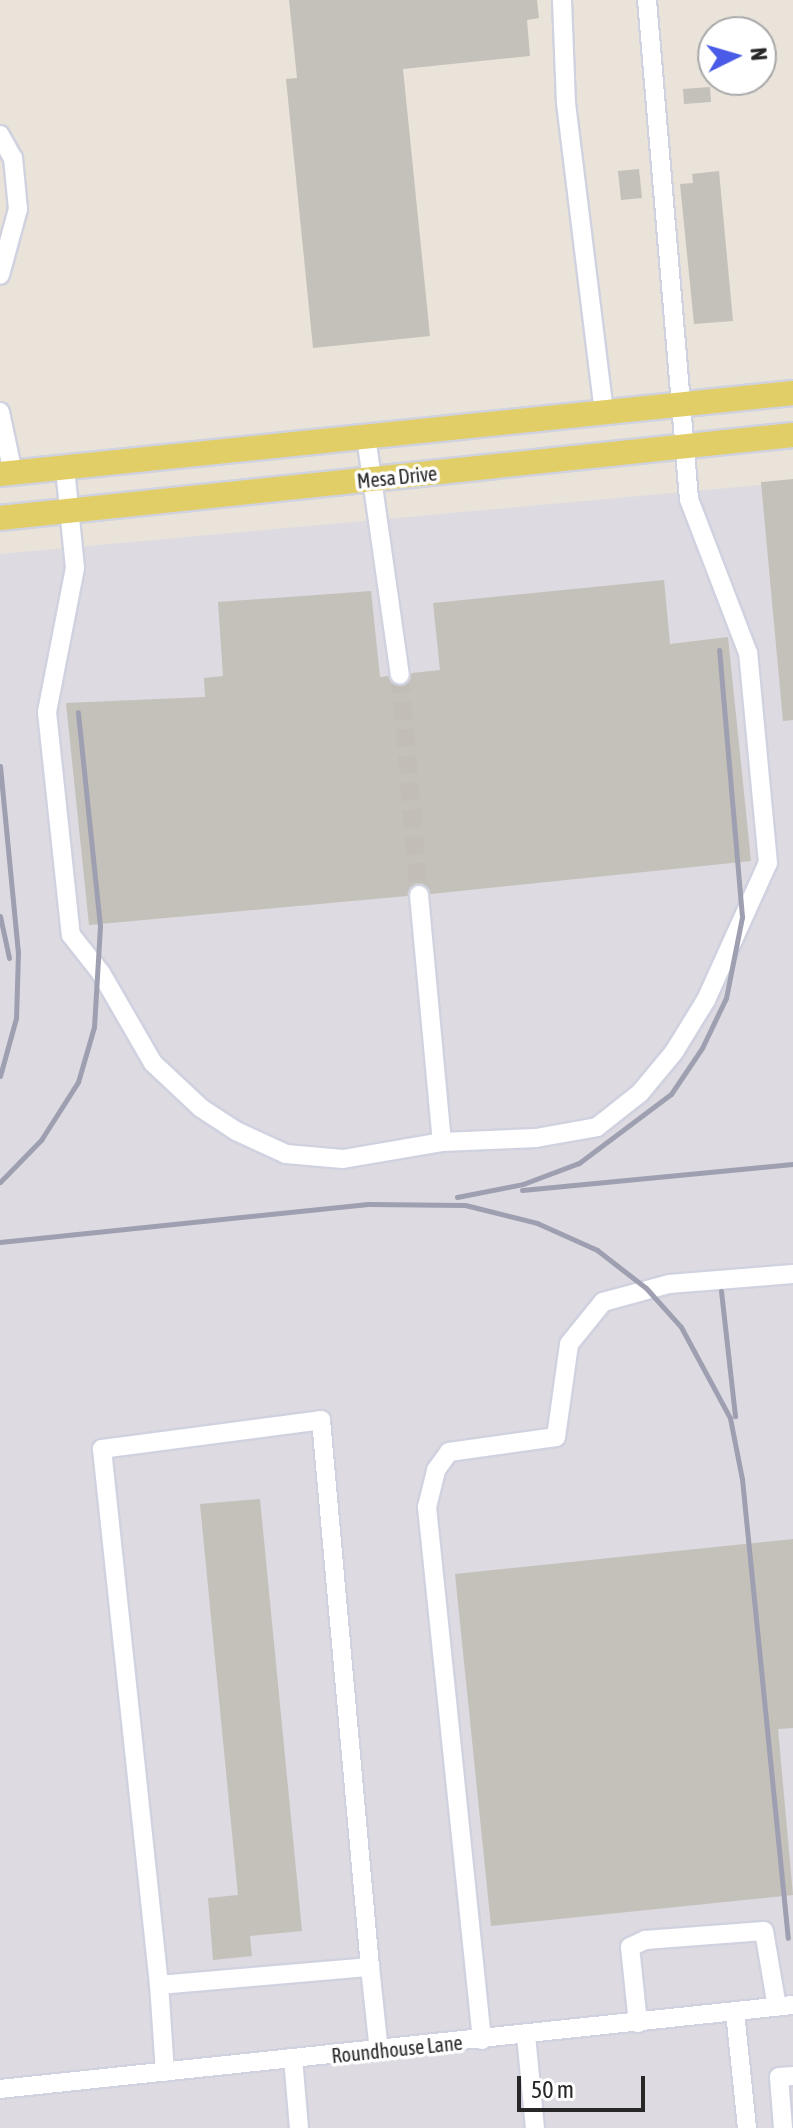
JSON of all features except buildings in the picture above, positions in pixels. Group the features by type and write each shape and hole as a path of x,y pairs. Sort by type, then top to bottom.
{"main road":[{"path":"7,474 793,393"},
{"name":"Mesa Drive","path":"0,518 793,435"}],"street":[{"path":"562,0 566,103 604,412"},
{"path":"65,468 75,568 47,712 71,935 101,973 153,1063 201,1108 236,1131 286,1154 343,1159 442,1142 536,1138 597,1127 640,1093 674,1052 706,1000 768,863 748,653 689,499 647,0"},
{"path":"0,135 13,158 18,209 0,275"},
{"path":"0,412 7,474"},
{"path":"366,437 400,675"},
{"path":"419,895 442,1142"},
{"path":"482,2040 427,1507 436,1470 449,1452 556,1437 569,1344 603,1302 669,1284 793,1274"},
{"path":"165,2072 159,1985 102,1449 321,1420 379,2051"},
{"path":"638,2023 630,1947 645,1940 764,1931 785,2006"},
{"path":"159,1985 370,1967"},
{"name":"Roundhouse Lane","path":"0,2089 785,2006"},
{"path":"735,2012 747,2128"},
{"path":"526,2035 535,2128"},
{"path":"293,2058 299,2128"},
{"path":"783,2128 779,2077 793,2076"}],"shaded area":[{"path":"793,482 793,2128 0,2128 0,554"}],"tunnel":[{"path":"400,675 419,895"}],"railway":[{"path":"457,1197 523,1184 579,1163 671,1094 702,1048 726,998 742,917 719,650"},
{"path":"0,1182 41,1140 78,1082 94,1027 100,926 78,712"},
{"path":"0,766 18,952 16,1018 0,1076"},
{"path":"0,916 9,958"},
{"path":"522,1190 793,1164"},
{"path":"0,1242 368,1204 465,1205 537,1223 597,1250 646,1288 681,1327 730,1418 742,1479 788,1938"},
{"path":"721,1291 735,1416"}]}
